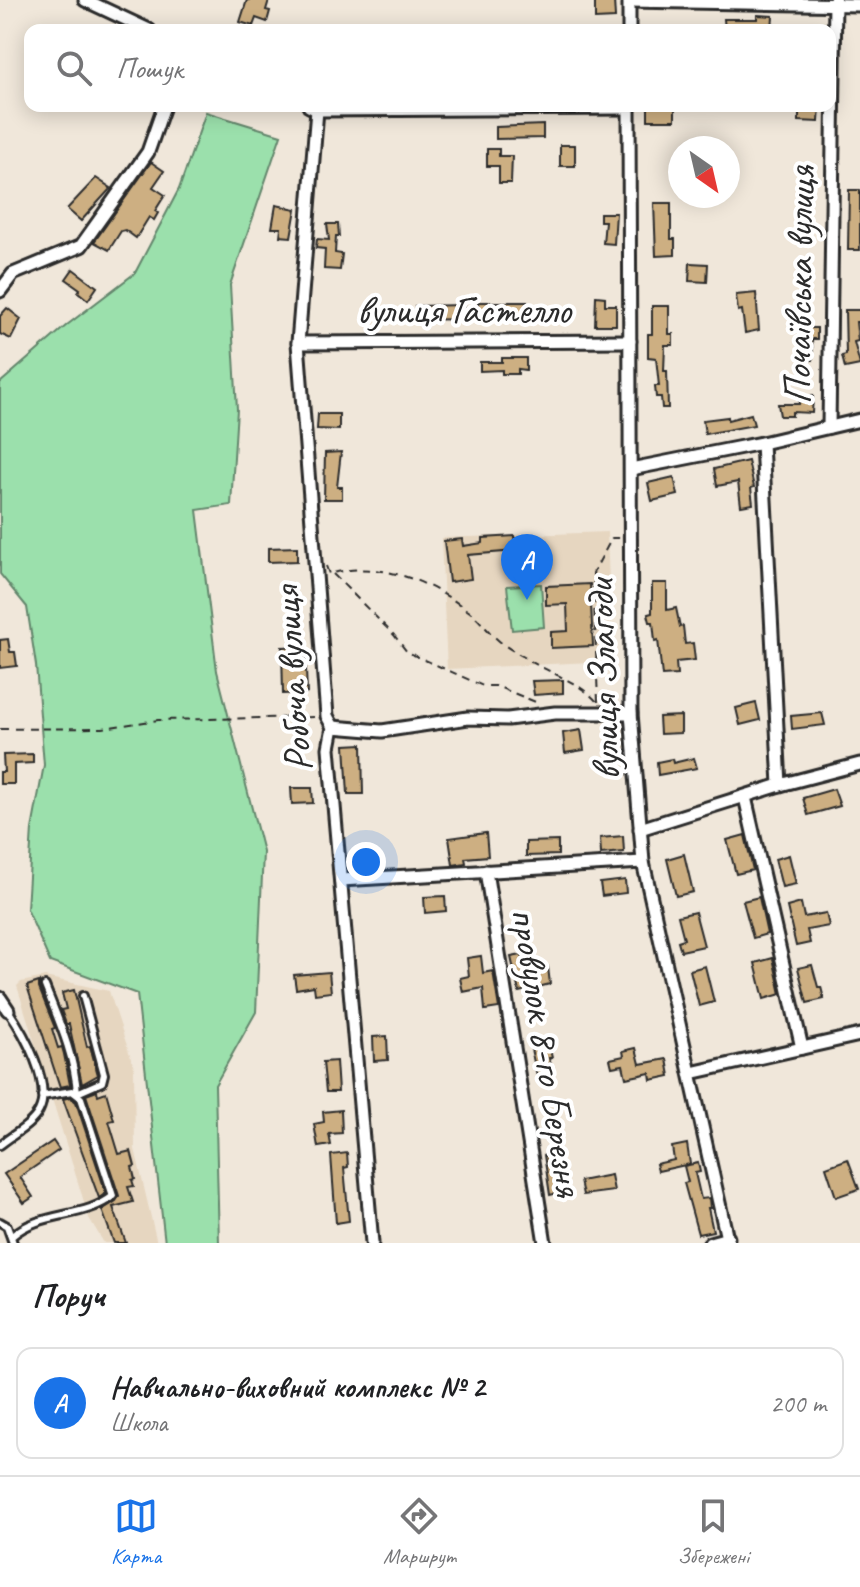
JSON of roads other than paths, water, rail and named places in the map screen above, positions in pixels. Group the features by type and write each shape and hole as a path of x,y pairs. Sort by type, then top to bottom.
{"street":[{"path":"85,0 137,24"},
{"path":"629,24 629,0 835,2 860,5"},
{"name":"Почаївська вулиця","path":"835,2 835,24"},
{"path":"0,291 13,274 81,246 148,152 162,112"},
{"name":"Робоча вулиця","path":"313,112 298,343 372,1243"},
{"name":"вулиця Злагоди","path":"629,112 631,713 640,829 643,862 728,1240"},
{"name":"Почаївська вулиця","path":"829,427 833,112"},
{"name":"вулиця Гастелло","path":"298,343 630,341"},
{"path":"631,469 860,420"},
{"path":"762,443 780,785"},
{"path":"330,722 382,731 468,718 631,713"},
{"path":"640,829 780,785 860,764"},
{"path":"745,797 802,1048"},
{"path":"341,880 643,862"},
{"name":"провулок 8-го Березня","path":"486,871 545,1243"},
{"path":"0,998 8,1010"},
{"path":"691,1073 860,1035"},
{"path":"710,1243 728,1240"}],"lane":[{"path":"45,986 64,1038 77,1093"},
{"path":"77,1093 102,1082 104,1074 83,996"},
{"path":"0,1145 39,1112 42,1096 36,1060 22,1030 8,1010"},
{"path":"0,1222 7,1226 12,1240 30,1224 83,1210 113,1196 81,1098 72,1091 42,1096"}],"place":[{"name":"Навчально-виховний комплекс № 2","path":"527,600"}]}
